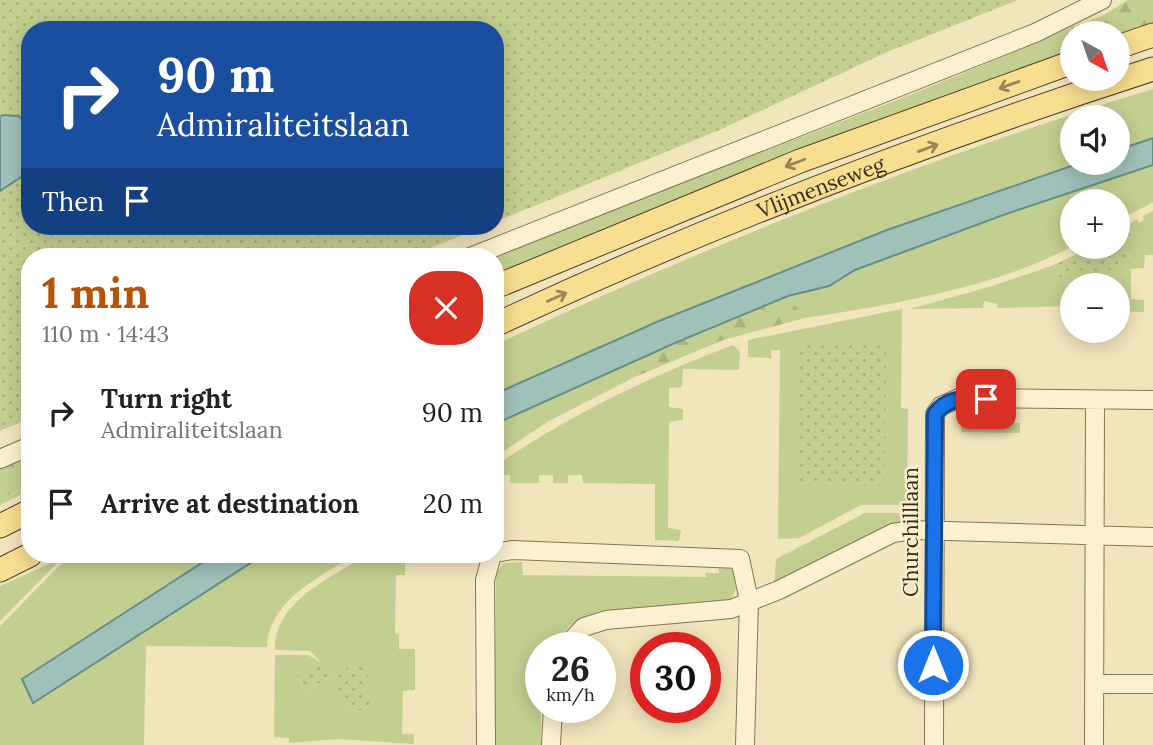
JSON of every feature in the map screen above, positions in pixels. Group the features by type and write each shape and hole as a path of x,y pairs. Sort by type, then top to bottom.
{"main road":[{"path":"1130,43 1153,35"},
{"name":"Vlijmenseweg","path":"504,283 800,161 1060,67"},
{"name":"Vlijmenseweg","path":"504,321 652,255 797,197 1153,69"},
{"path":"0,526 21,516"},
{"path":"0,570 21,560"}],"street":[{"path":"493,248 1035,33 1102,0"},
{"name":"Churchilllaan","path":"934,745 933,423 941,406 958,398 1095,400"},
{"path":"1094,745 1095,400 1153,400"},
{"path":"0,459 21,450"},
{"path":"579,632 584,627 606,620 731,609 779,590 893,533 912,530 932,533 1153,537"},
{"path":"504,552 740,559 749,600 745,745"},
{"path":"486,745 485,580 491,563"},
{"path":"1094,684 1153,684"},
{"path":"551,745 552,723"}],"green space":[{"path":"0,0 1018,0 885,53 724,128 504,218 504,21 21,21 21,235 463,235 430,248 21,248 21,422 0,431"},
{"path":"1128,0 1153,0 1153,24 1130,32 1130,21 1088,21 1102,16"},
{"path":"1060,32 1060,57 504,273 504,253 928,88"},
{"path":"1153,89 1153,138 1130,146 1130,105 1101,105"},
{"path":"1060,118 1060,170 932,214 784,270 504,390 504,341 738,238"},
{"path":"1153,165 1153,202 1130,214 1130,189 1081,189 1130,175 1130,173"},
{"path":"1060,196 1060,252 978,283 907,300 805,318 788,296 820,289 855,270"},
{"path":"1153,211 1153,255 1145,255 1144,268 1131,269 1131,299 1144,300 1144,312 1130,311 1130,273 1060,273 1060,306 998,308 997,304 984,301 983,308 910,309 992,286 1067,259 1130,259 1130,224 1137,219 1139,223 1144,220 1143,216"},
{"path":"1067,259 1130,259 1130,267 1090,273 1060,273 1060,278 1057,278 1054,265"},
{"path":"788,296 805,318 723,340 635,377 628,364"},
{"path":"902,309 901,408 908,409 907,505 861,505 799,538 778,539 780,350 771,350 771,358 748,357 748,340"},
{"path":"798,344 886,345 885,486 797,485"},
{"path":"733,345 740,352 739,370 683,369 682,387 669,388 669,407 683,409 683,420 669,422 668,528 681,530 679,541 655,540 655,484 583,483 582,475 568,475 568,483 553,483 553,475 539,475 539,483 510,483 510,475 504,475 504,460 523,447 581,414 670,370"},
{"path":"628,364 635,377 549,421 504,451 504,420"},
{"path":"965,409 966,422 1020,423 1020,433 961,432 961,413"},
{"path":"21,458 21,489 9,495 3,465"},
{"path":"3,465 10,495 21,490 21,494 0,505 0,467"},
{"path":"865,513 900,513 900,523 885,527 774,585 776,559"},
{"path":"522,562 523,575 706,577 706,573 719,573 719,564 727,565 735,573 736,589 731,599 721,603 599,611 569,626 564,632 525,632 525,723 541,723 541,745 494,745 496,573 504,563"},
{"path":"51,563 57,563 0,621 0,586"},
{"path":"62,563 202,563 22,678 33,703 252,563 341,563 311,582 286,603 270,630 267,647 146,646 144,745 0,745 0,626"},
{"path":"353,563 405,563 405,575 396,575 395,633 399,634 399,649 415,649 415,690 403,691 402,734 414,734 414,744 338,739 289,743 289,738 274,737 275,655 308,655 320,662 297,674 305,691 330,677 354,714 372,704 373,696 365,696 364,689 370,687 360,667 336,677 310,651 275,650 277,633 284,618 294,605 321,583"},
{"path":"322,660 336,677 352,664 364,665 371,687 364,689 365,695 373,696 372,704 354,714 330,677 305,691 297,674"}],"water":[{"path":"3,115 21,118 21,177 0,191 0,117"},
{"path":"1153,138 1153,165 1130,173 1130,146"},
{"path":"1060,170 1060,175 1123,175 1081,189 1060,189 1060,196 855,270 829,286 788,296 675,343 504,420 504,390 659,321 887,230"},
{"path":"202,563 251,563 33,703 22,679"}],"route":[{"path":"933,665 933,423 935,414 949,401 958,398 986,399"}]}
